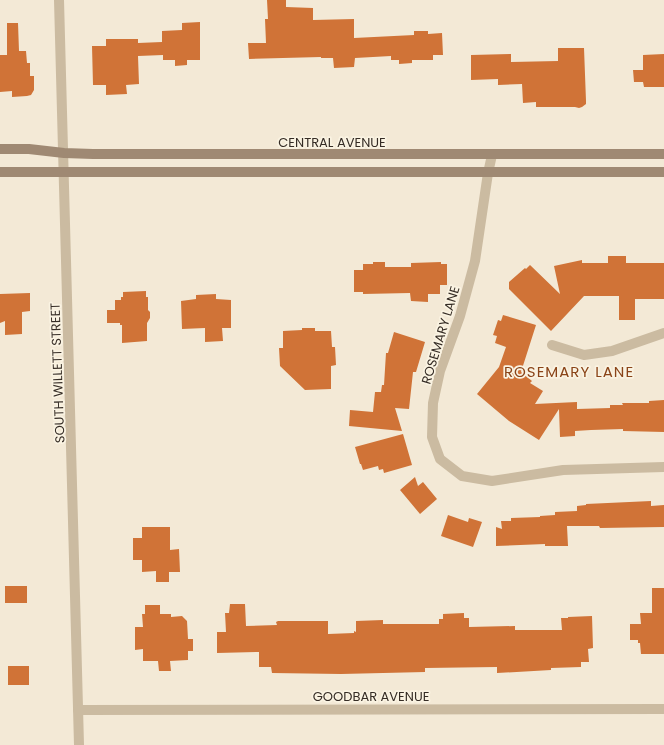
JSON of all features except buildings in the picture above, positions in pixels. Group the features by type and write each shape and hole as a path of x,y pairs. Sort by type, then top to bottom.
{"main road":[{"name":"CENTRAL AVENUE","path":"0,149 29,149 64,154 664,154"},
{"path":"0,172 664,172"}],"street":[{"name":"SOUTH WILLETT STREET","path":"59,0 79,745"},
{"name":"ROSEMARY LANE","path":"492,155 475,261 460,316 440,370 433,403 432,437 440,459 462,476 492,481 563,470 664,467"},
{"path":"552,345 584,355 612,351 664,333"},
{"name":"GOODBAR AVENUE","path":"78,710 664,709"}],"district":[{"name":"ROSEMARY LANE","path":"569,372"}]}
